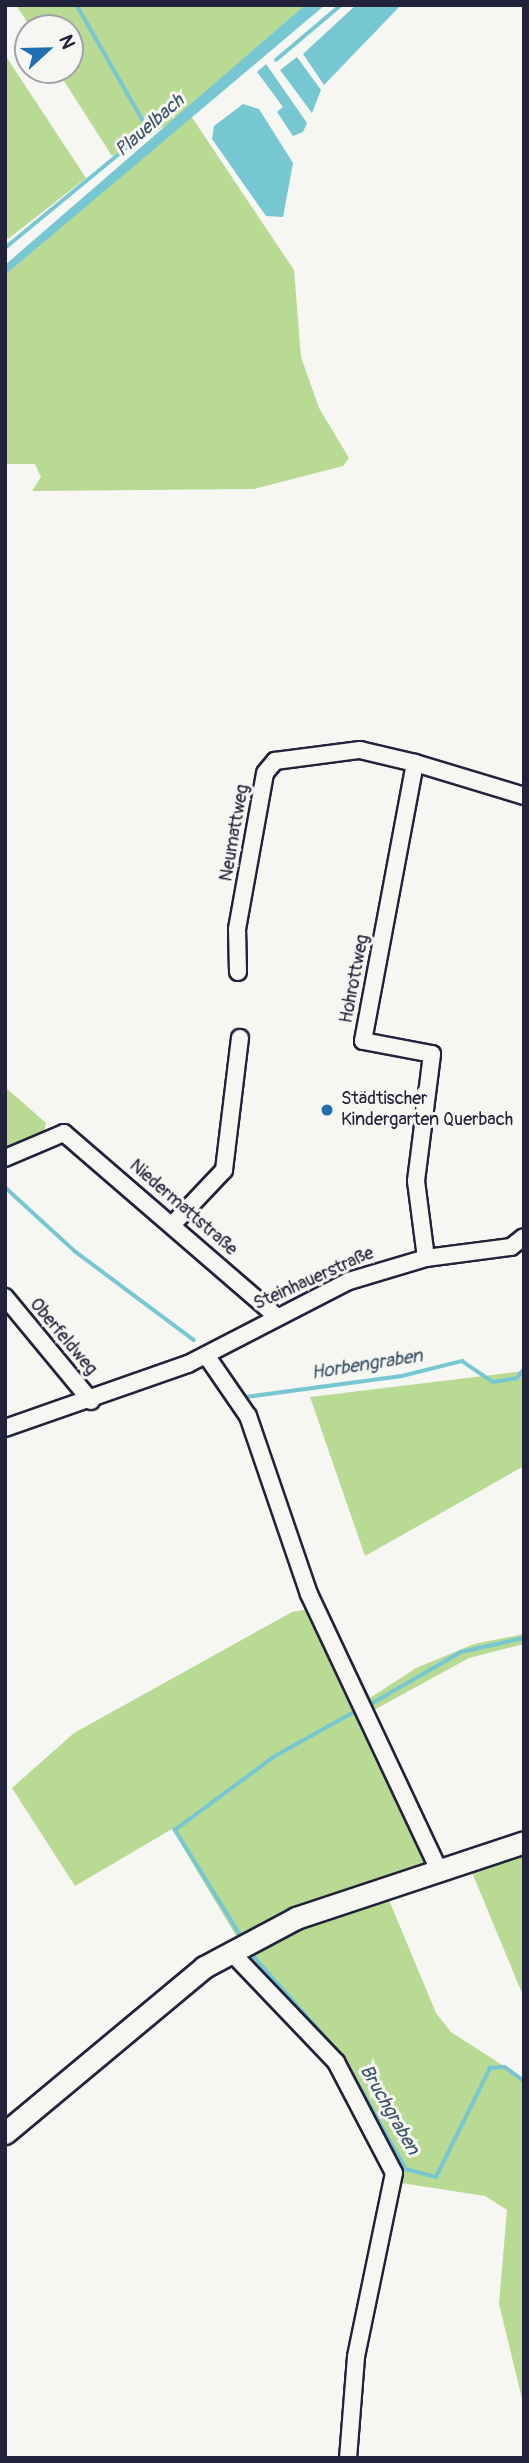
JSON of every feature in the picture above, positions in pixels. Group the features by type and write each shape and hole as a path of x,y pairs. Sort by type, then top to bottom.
{"main road":[{"path":"5,2133 173,1989 231,1952 296,1918 438,1868 524,1842"}],"street":[{"name":"Neumattweg","path":"238,972 237,929 270,767 291,755 360,750 415,763"},
{"path":"415,763 524,796"},
{"name":"Hohrottweg","path":"415,763 363,1041 432,1054 416,1181 426,1258"},
{"path":"173,1224 224,1170 240,1038"},
{"name":"Niedermattstraße","path":"5,1158 64,1133 173,1224 275,1315"},
{"name":"Steinhauerstraße","path":"5,1428 91,1401 206,1355 275,1315 361,1277 426,1258 511,1247 524,1237"},
{"name":"Oberfeldweg","path":"5,1297 91,1401"},
{"path":"206,1355 248,1416 309,1594 438,1868"},
{"path":"231,1952 336,2062 394,2174 356,2357 348,2458"}],"green space":[{"path":"16,5 305,5 169,124 112,156 66,84 84,84 84,14 22,14"},
{"path":"5,55 14,69 14,84 24,84 86,178 8,239 5,234"},
{"path":"191,116 294,270 301,357 319,408 349,458 343,466 254,489 32,491 41,477 35,464 5,464 5,275"},
{"path":"5,1087 46,1123 44,1133 5,1152"},
{"path":"524,1371 524,1466 365,1556 310,1397"},
{"path":"310,1609 427,1858 424,1865 238,1939 172,1829 75,1886 12,1788 74,1733 292,1612"},
{"path":"524,1634 524,1644 469,1658 374,1710 370,1698 416,1668 474,1644"},
{"path":"524,1850 524,1998 469,1865"},
{"path":"386,1893 436,2013 451,2032 524,2079 524,2407 499,2304 507,2210 485,2196 401,2183 379,2128 248,1956 252,1946"}],"water":[{"path":"305,5 325,5 5,275 5,265"},
{"path":"356,5 401,5 324,85 303,54"},
{"path":"297,57 321,90 312,113 280,70"},
{"path":"266,64 307,123 303,132 293,136 277,112 283,107 257,72"},
{"path":"243,104 259,109 293,163 283,217 266,216 212,139 214,126"}],"waterway":[{"name":"Plauelbach","path":"5,248 148,130 76,5"},
{"path":"276,60 341,5"},
{"name":"Horbengraben","path":"5,1187 76,1252 194,1340"},
{"name":"Horbengraben","path":"221,1362 246,1397 402,1376 462,1361 493,1382 517,1378 524,1369"},
{"path":"246,1397 270,1456"},
{"path":"310,1573 314,1583"},
{"path":"320,1597 371,1704 461,1652 524,1638"},
{"name":"Bruchgraben","path":"241,1937 175,1830 275,1756 354,1712"},
{"name":"Bruchgraben","path":"250,1952 343,2057 406,2169 436,2177 490,2068 505,2067 524,2081"}],"place":[{"name":"Städtischer Kindergarten Querbach","path":"327,1110"}]}
